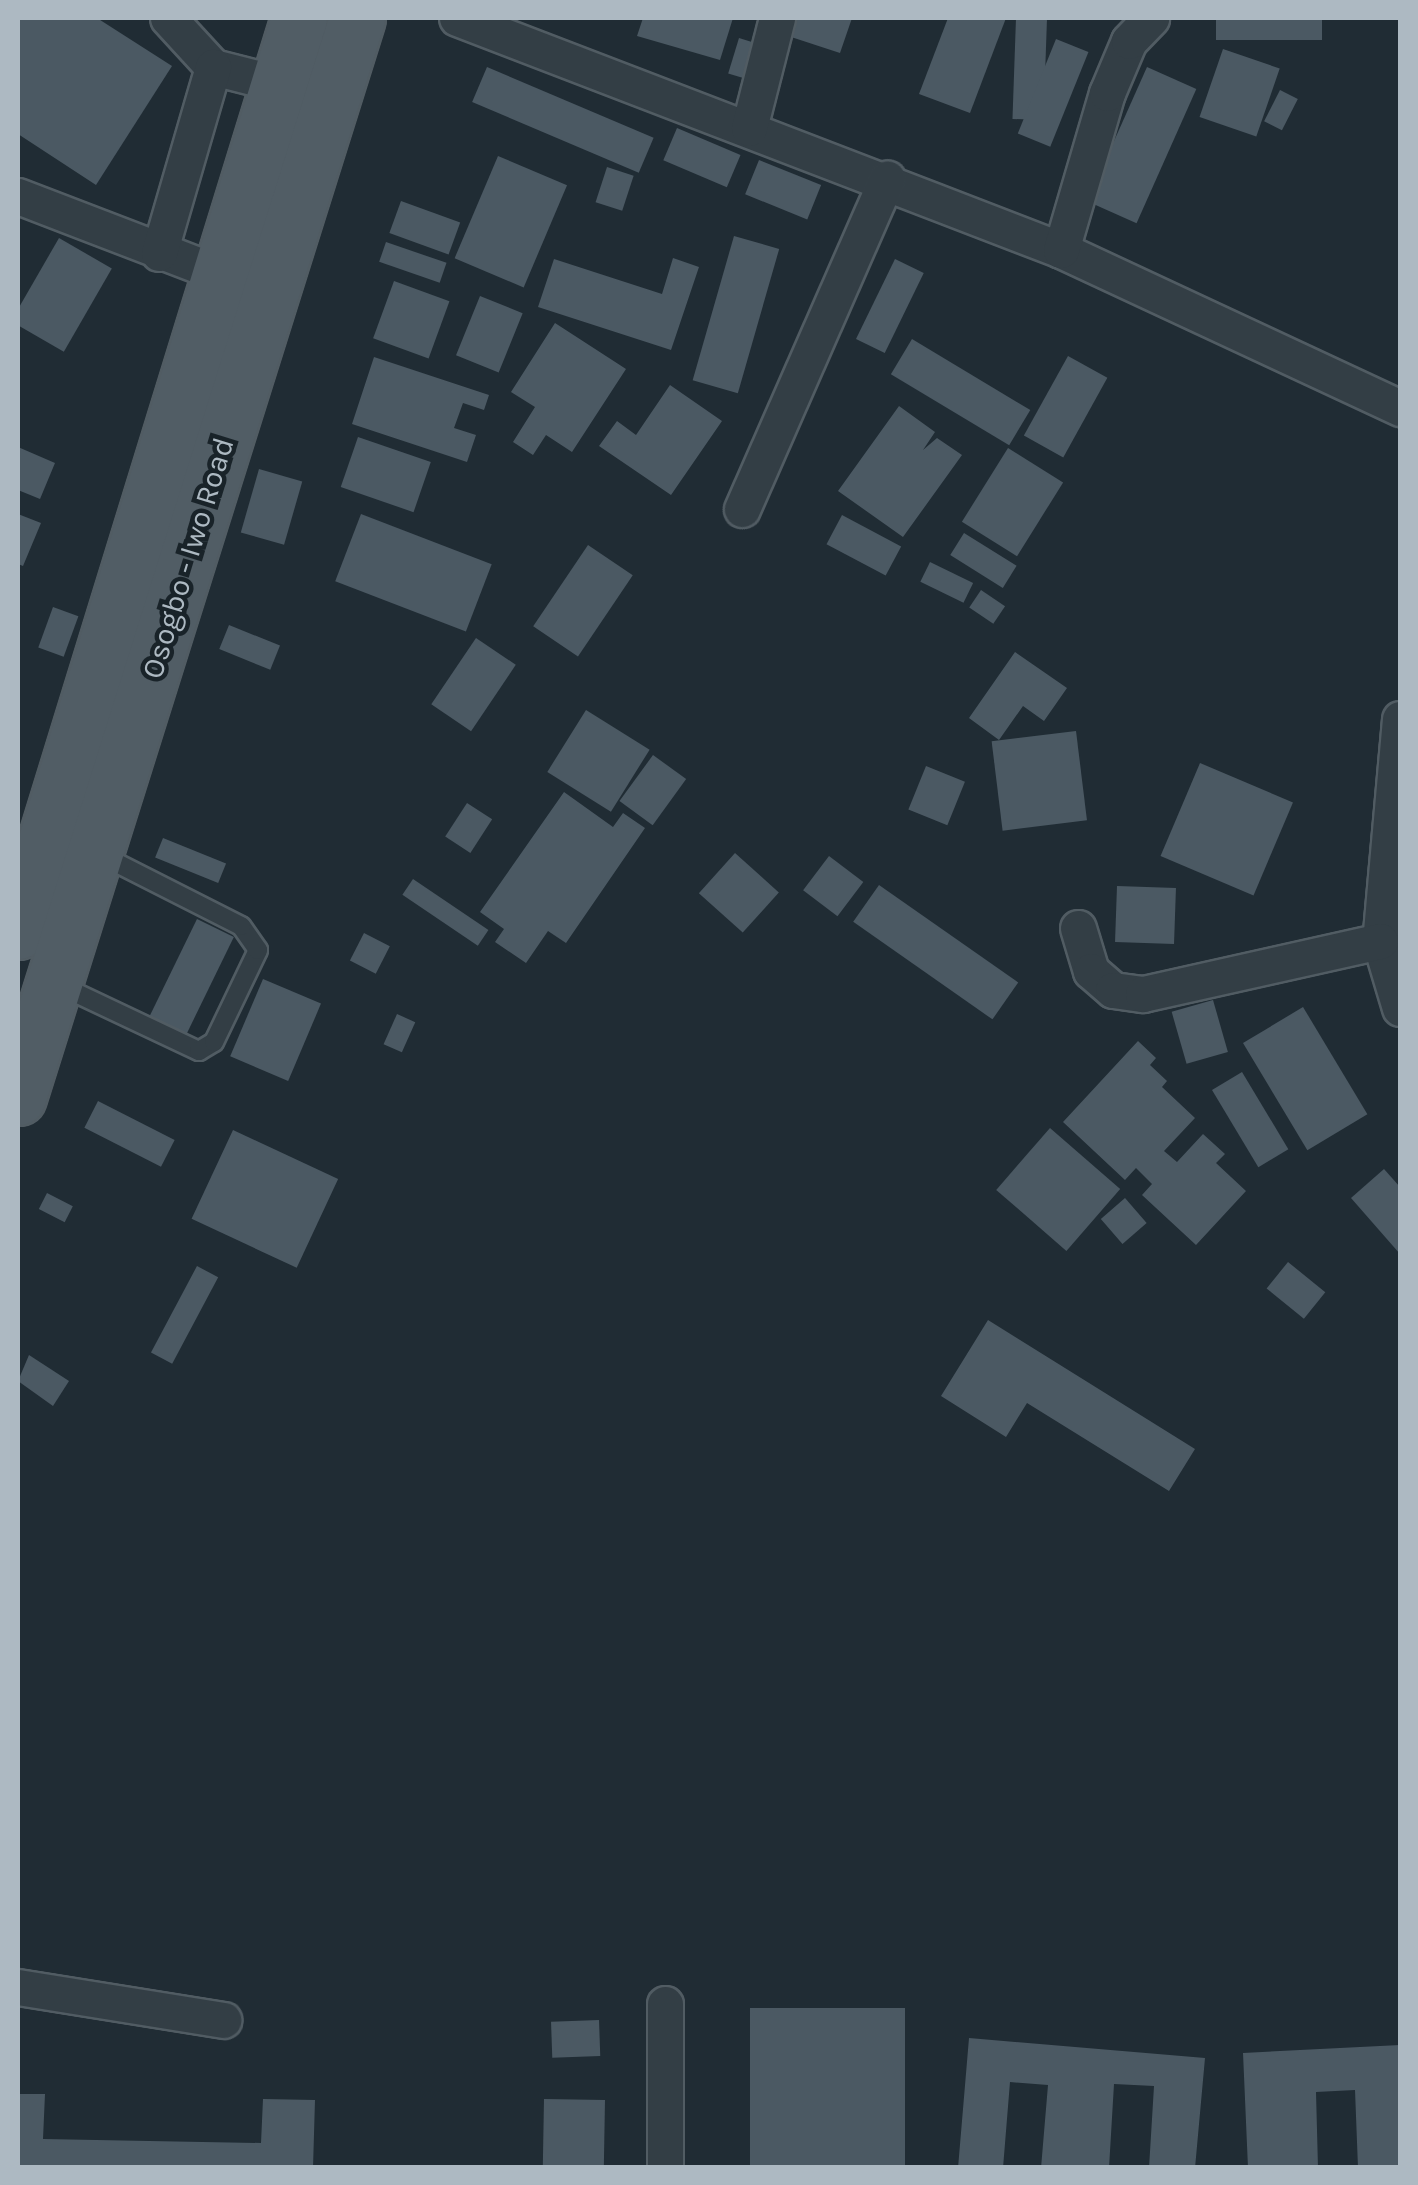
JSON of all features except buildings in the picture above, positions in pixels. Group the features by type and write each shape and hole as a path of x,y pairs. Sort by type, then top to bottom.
{"main road":[{"name":"Osogbo - Iwo Road","path":"18,931 216,272 299,18"},
{"name":"Osogbo - Iwo Road","path":"18,1098 357,18"}],"street":[{"path":"168,18 213,67 280,84"},
{"path":"457,18 886,178 1061,250 1400,408"},
{"path":"749,128 777,18"},
{"path":"1061,250 1107,93 1129,40 1151,18"},
{"path":"159,253 213,67"},
{"path":"742,510 886,178"},
{"path":"18,196 216,272"},
{"path":"1400,719 1380,941 1400,1008"},
{"path":"1078,928 1090,972 1113,990 1143,994 1380,941"},
{"path":"18,1987 223,2020"},
{"path":"665,2004 665,2168"}],"lane":[{"path":"56,984 199,1051 214,1042 258,950 242,926 96,852"}]}
